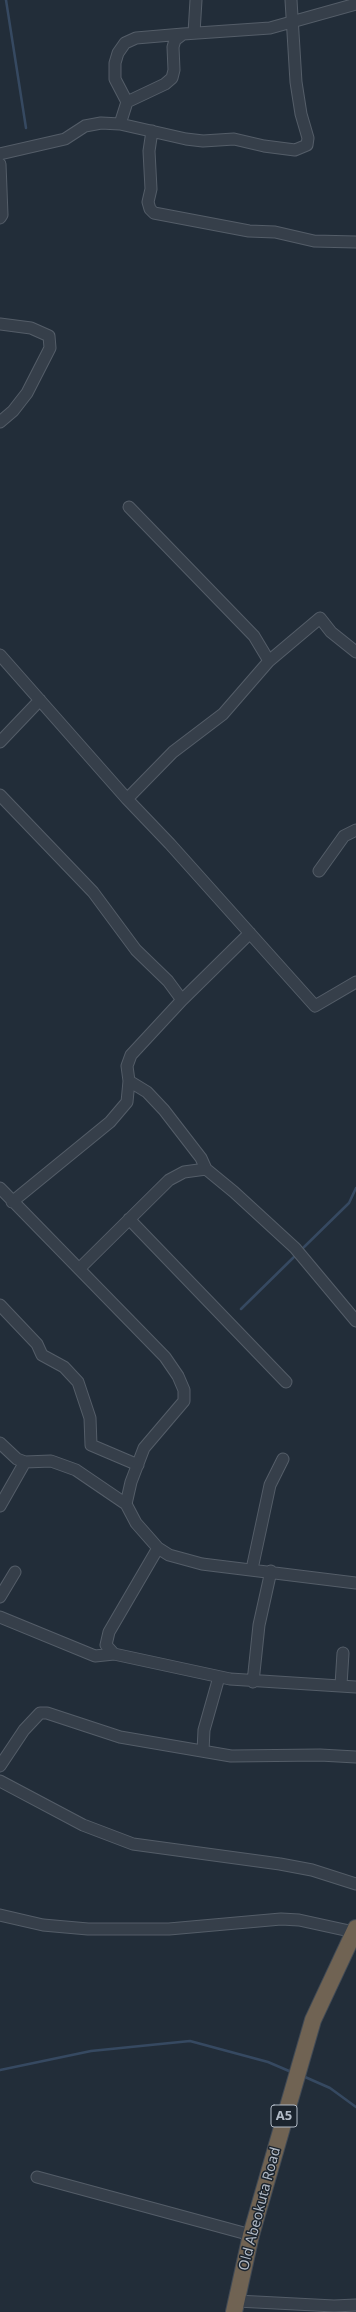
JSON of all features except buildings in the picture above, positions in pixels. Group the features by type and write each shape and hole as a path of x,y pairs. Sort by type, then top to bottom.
{"highway":[{"name":"Old Abeokuta Road","path":"235,2307 251,2236 313,2020 354,1935"}],"street":[{"path":"194,33 196,0"},
{"path":"0,154 65,139 91,123 120,124 203,140 244,140 264,146 295,150 307,145 308,138 301,114 296,82 291,0"},
{"path":"120,124 127,102 115,79 115,63 118,53 124,43 136,38 270,28 356,4"},
{"path":"127,102 165,84 172,78 174,70 173,47 175,40 183,34"},
{"path":"152,131 149,151 151,189 148,202 150,209 154,213 249,231 276,232 314,241 356,242"},
{"path":"0,164 2,215 0,218"},
{"path":"0,324 31,328 49,336 50,348 26,394 13,411 0,422"},
{"path":"129,507 254,636 269,661"},
{"path":"126,799 174,752 223,714 269,661 320,618 331,632 356,652"},
{"path":"0,655 126,799 250,933 315,1006 356,982"},
{"path":"0,742 40,700"},
{"path":"0,795 93,892 136,950 168,981 182,1000"},
{"path":"318,871 344,836 356,830"},
{"path":"12,1202 110,1122 127,1102 129,1080 127,1066 131,1055 182,1000 250,933"},
{"path":"129,1080 147,1092 164,1110 201,1158 206,1169 234,1192 295,1248 356,1321"},
{"path":"80,1268 169,1180 184,1172 206,1169"},
{"path":"0,1188 12,1202 80,1268 166,1357 178,1376 184,1390 184,1401 180,1408 144,1448 126,1504"},
{"path":"129,1219 286,1382"},
{"path":"0,1305 37,1344 42,1355 64,1367 78,1382 90,1418 91,1445 138,1465"},
{"path":"0,1443 17,1459 25,1462 51,1461 76,1470 126,1504 136,1523 158,1548 169,1555 202,1564 271,1571 356,1583"},
{"path":"252,1570 270,1485 283,1459"},
{"path":"0,1506 25,1462"},
{"path":"114,1654 106,1645 110,1632 158,1548"},
{"path":"253,1682 259,1625 271,1571"},
{"path":"0,1596 15,1572"},
{"path":"0,1617 95,1656 114,1654 219,1677 253,1682 341,1685 356,1687"},
{"path":"341,1685 344,1653"},
{"path":"203,1751 204,1730 219,1677"},
{"path":"0,1766 24,1730 40,1713 47,1713 120,1737 231,1756 320,1755 356,1757"},
{"path":"0,1781 83,1825 133,1844 288,1865 312,1870 356,1884"},
{"path":"0,1914 43,1925 88,1929 169,1929 281,1919 299,1920 354,1935"},
{"path":"37,2177 251,2236"},
{"path":"235,2307 356,2305"}],"waterway":[{"path":"6,0 26,128"},
{"path":"301,1250 349,1203 356,1188"},
{"path":"241,1309 296,1255"},
{"path":"0,2070 91,2051 190,2041 268,2062 289,2071"},
{"path":"305,2077 330,2088 356,2107"}]}
